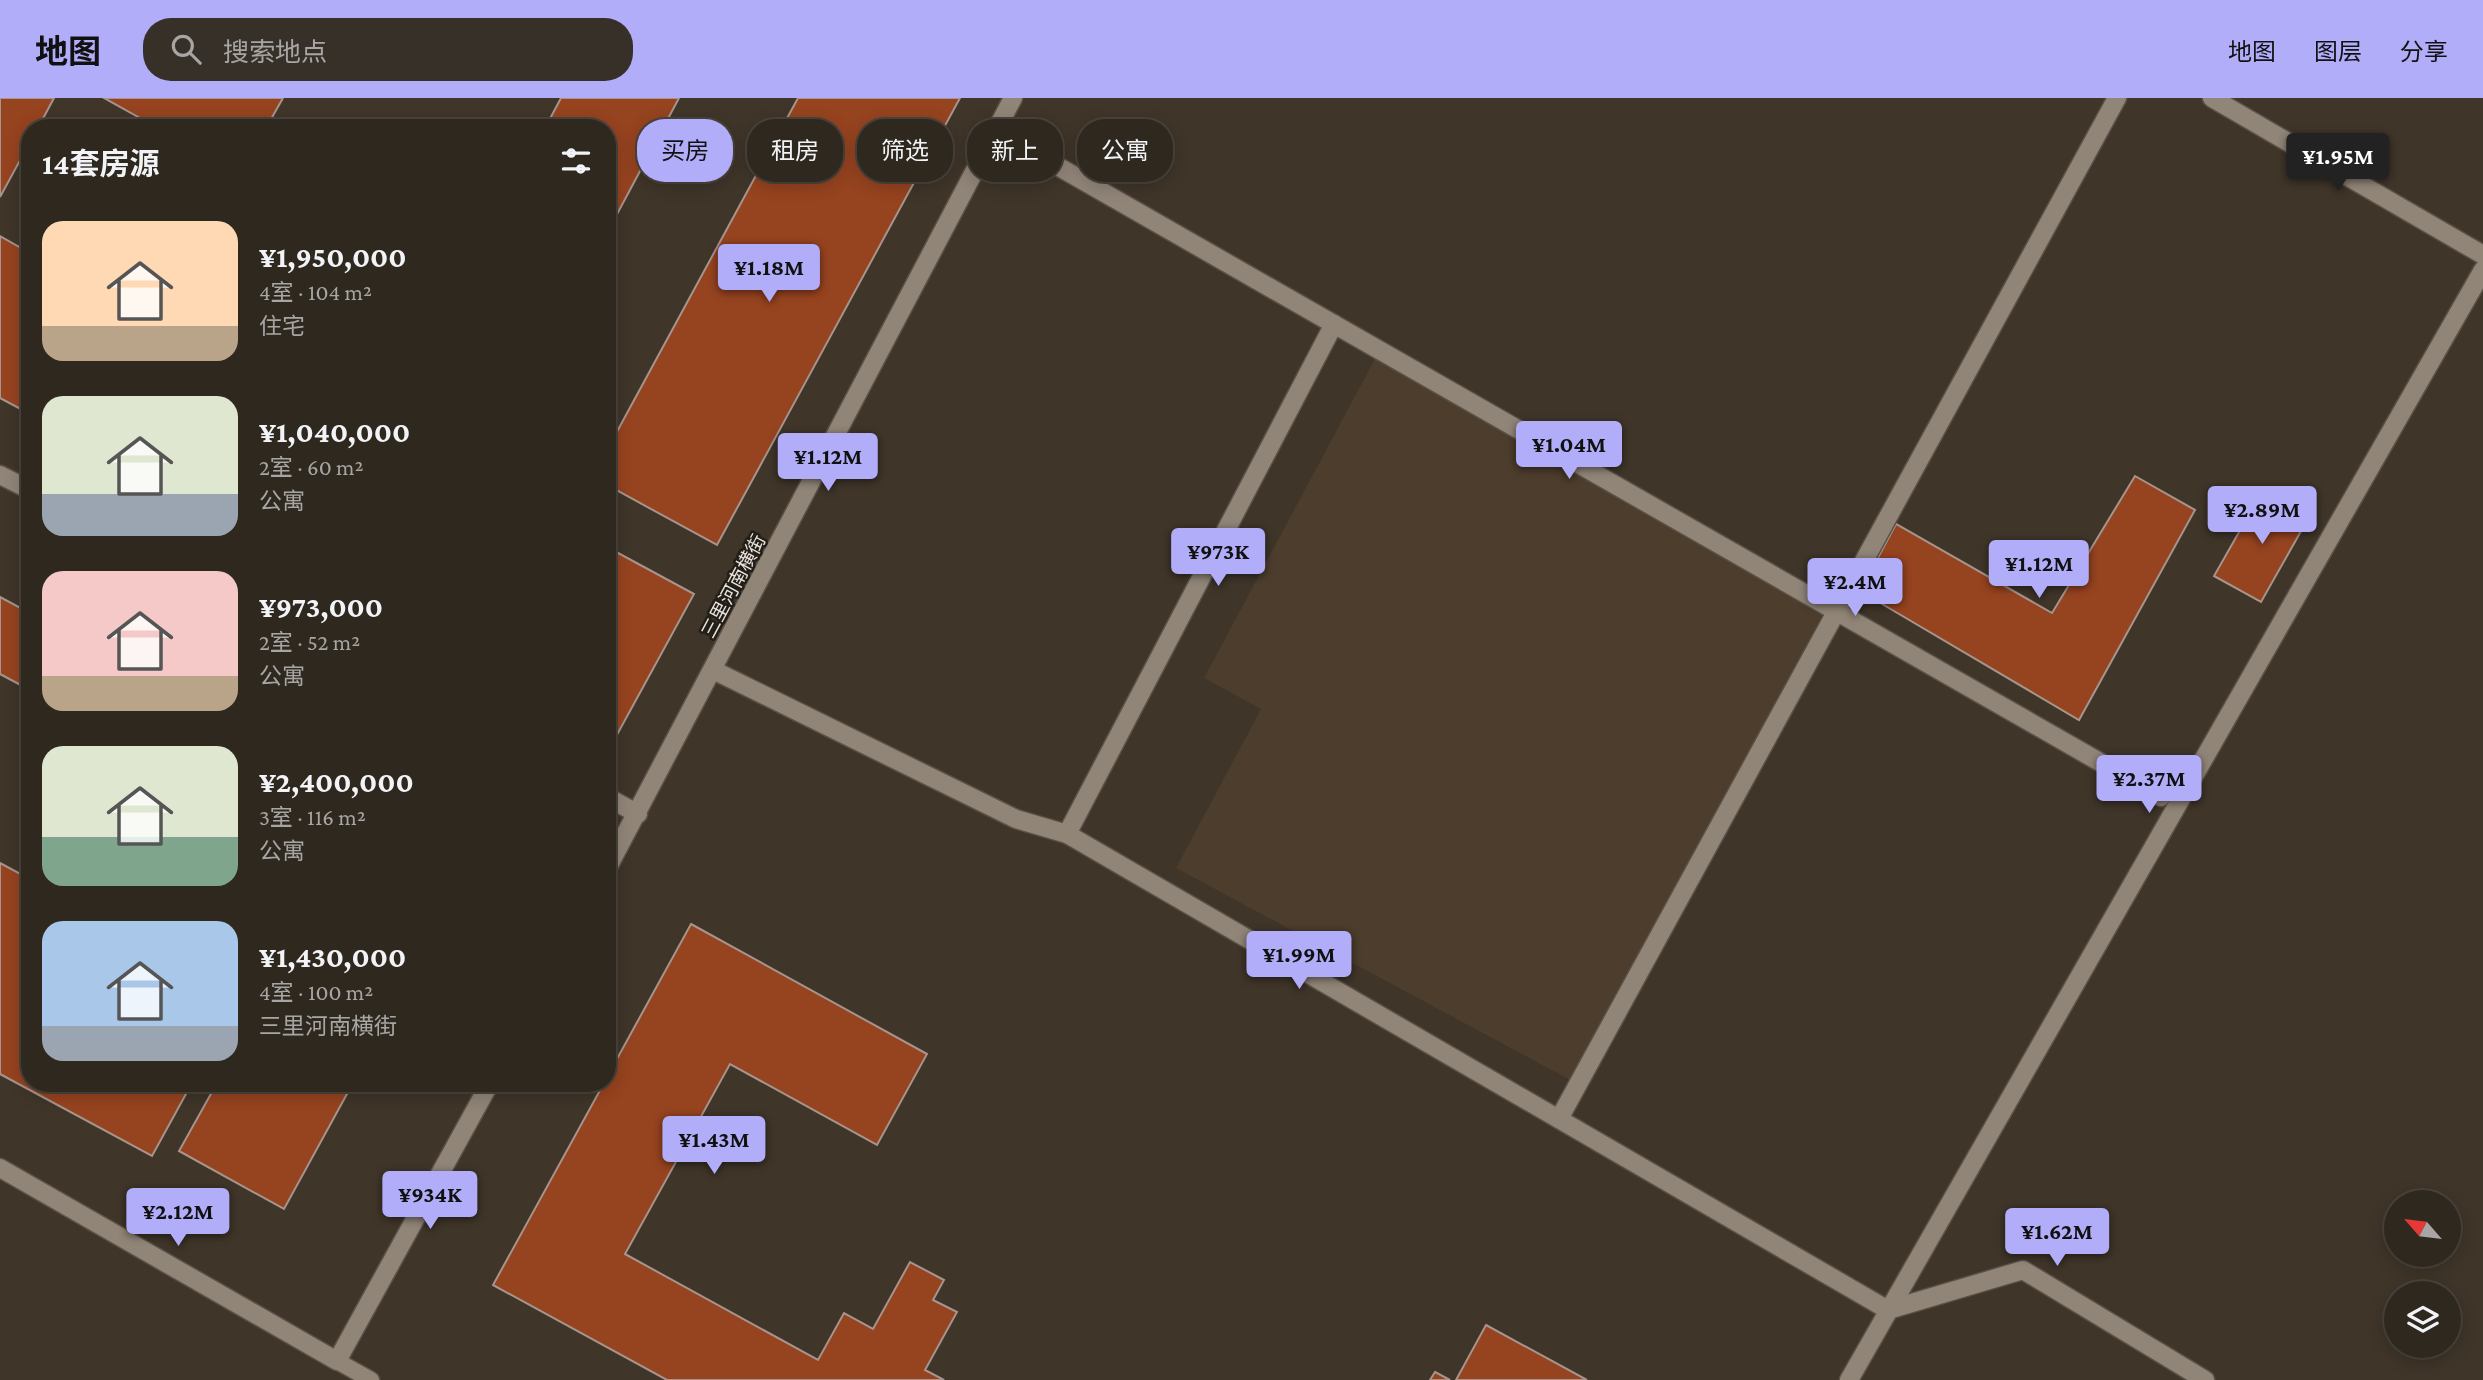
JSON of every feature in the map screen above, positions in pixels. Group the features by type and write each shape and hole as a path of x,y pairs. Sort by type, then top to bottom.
{"street":[{"name":"三里河南横街","path":"1002,119 1013,98"},
{"path":"1559,1119 2116,98"},
{"path":"2212,98 2483,255"},
{"path":"1063,169 2161,797"},
{"name":"三里河南横街","path":"616,853 969,182"},
{"path":"1849,1380 2483,270"},
{"path":"1067,834 1334,324"},
{"path":"0,475 21,486"},
{"path":"713,670 1016,819 1067,834 1888,1310 2023,1270 2205,1380"},
{"path":"616,802 638,814"},
{"path":"0,1168 337,1361 485,1092"}],"lane":[{"path":"337,1361 371,1380"}],"shaded area":[{"path":"1377,355 1831,599 1572,1081 1176,868 1261,709 1204,678"}],"building":[{"path":"0,98 54,98 43,119 21,119 21,158 0,197"},
{"path":"104,98 283,98 271,119 142,119"},
{"path":"561,98 679,98 668,119 637,119 637,177 616,216 616,119 550,119"},
{"path":"798,98 960,98 949,119 857,119 857,182 914,182 717,545 616,490 616,433 752,182 843,182 843,119 787,119"},
{"path":"0,236 21,248 21,409 0,398"},
{"path":"2135,476 2195,510 2079,720 1860,591 1896,524 2052,613"},
{"path":"2263,490 2309,517 2261,602 2214,576"},
{"path":"616,552 694,594 616,737"},
{"path":"0,597 21,608 21,685 0,674"},
{"path":"0,863 21,874 21,1085 0,1074"},
{"path":"691,924 927,1054 877,1145 730,1064 625,1254 818,1360 844,1313 873,1329 910,1262 944,1280 933,1300 957,1312 925,1370 944,1380 667,1380 493,1285 599,1092 616,1092 616,1061"},
{"path":"33,1092 187,1092 152,1156"},
{"path":"212,1092 348,1092 284,1209 179,1151"},
{"path":"1486,1325 1587,1380 1456,1380"},
{"path":"1435,1372 1450,1380 1430,1380"}]}
